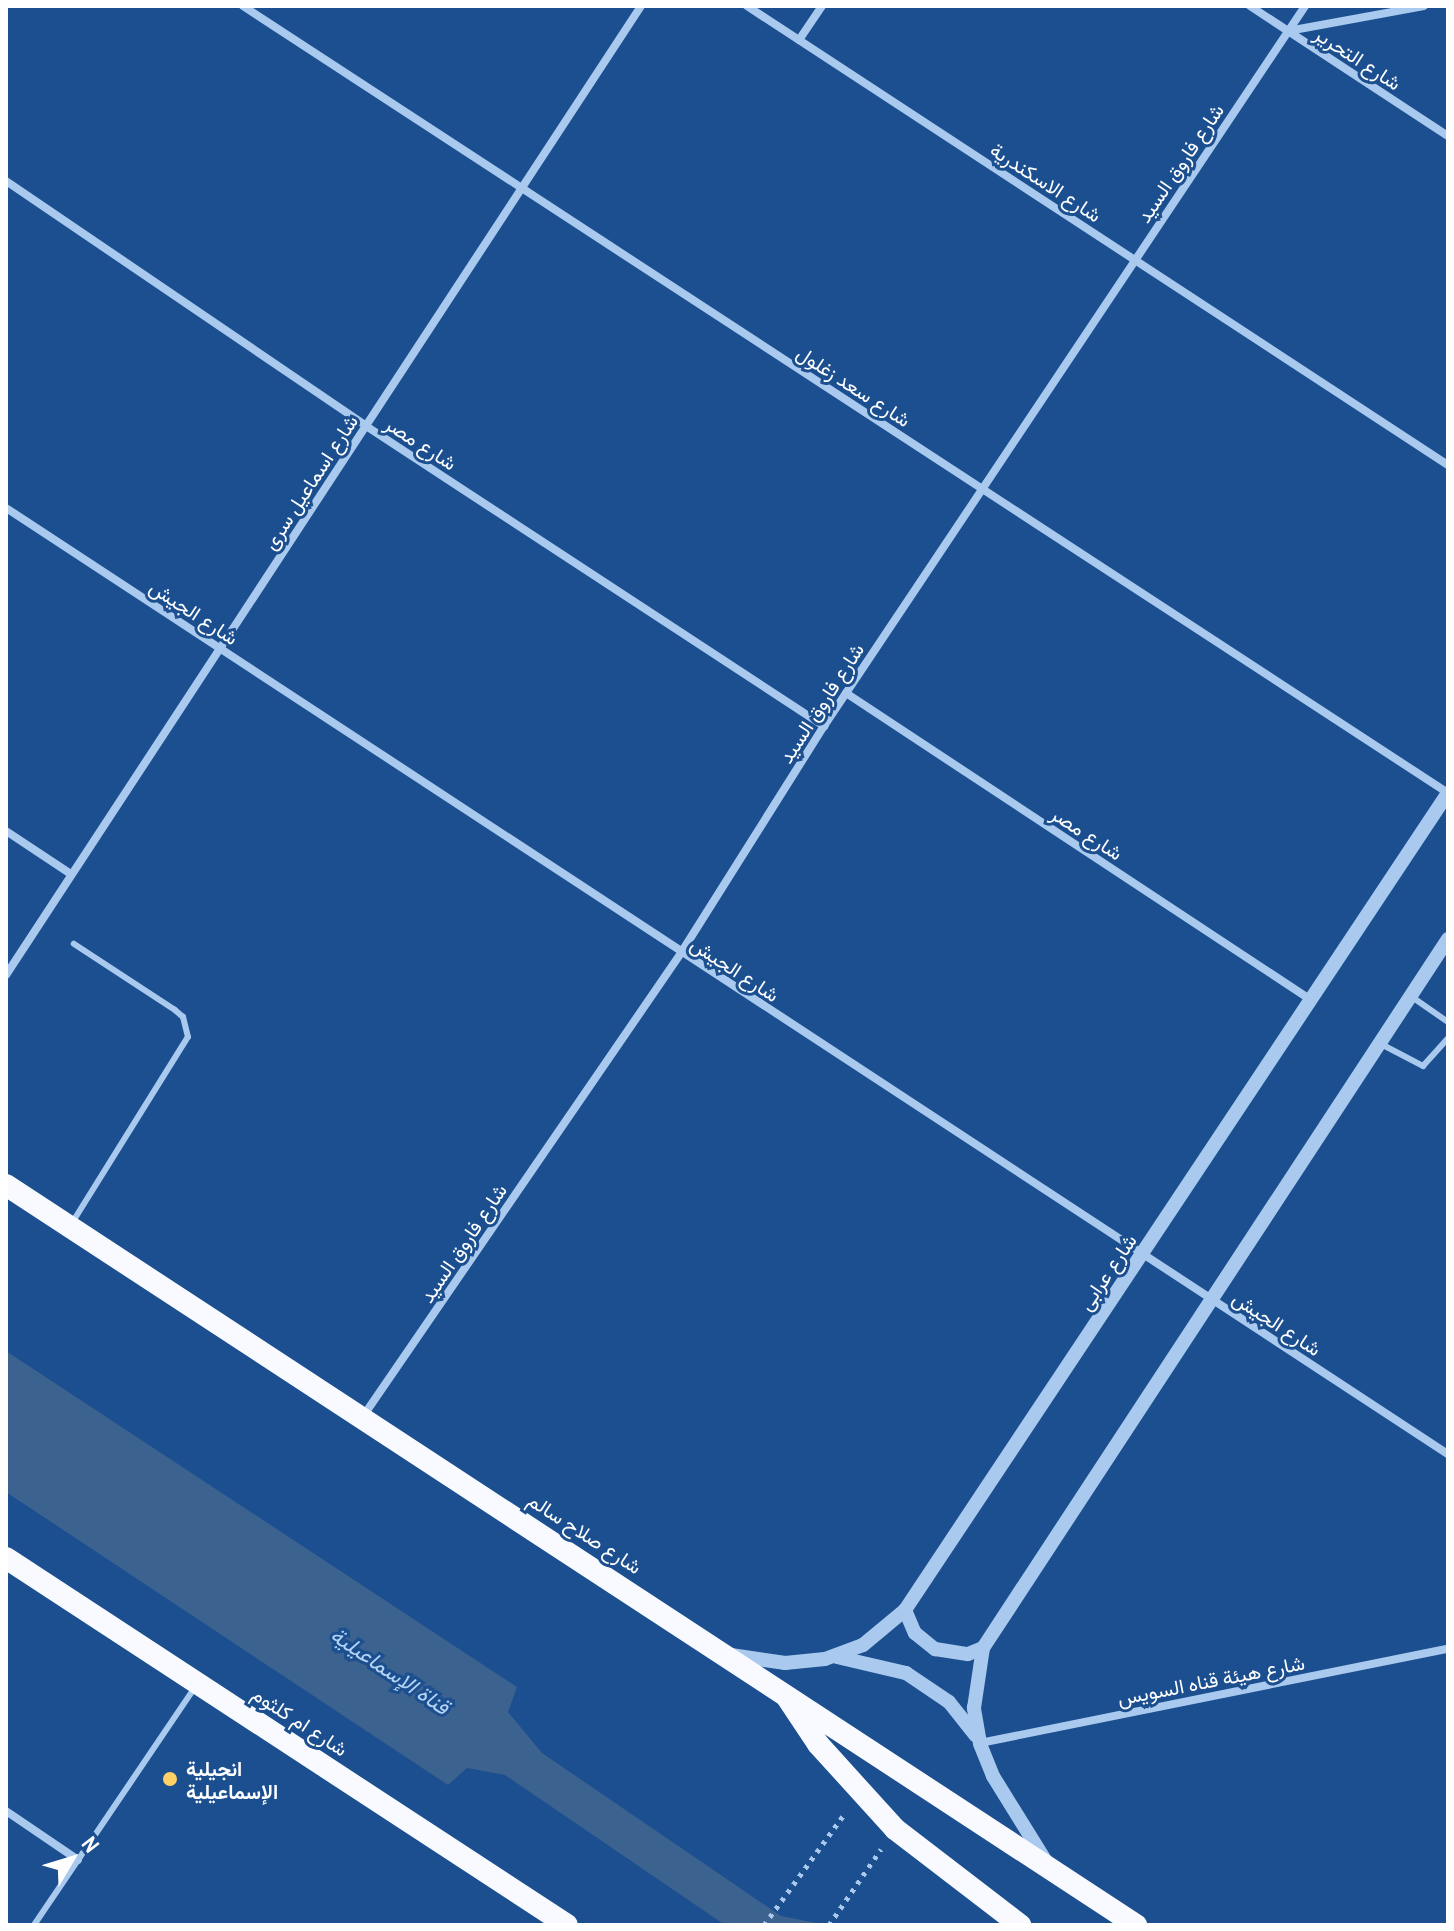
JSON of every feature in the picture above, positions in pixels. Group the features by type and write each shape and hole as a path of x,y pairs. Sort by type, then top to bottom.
{"highway":[{"name":"شارع صلاح سالم","path":"6,1185 782,1690 1136,1925"},
{"name":"شارع ام كلثوم","path":"6,1558 567,1925"},
{"path":"782,1690 859,1793 895,1829 1020,1925"}],"street":[{"name":"شارع سعد زغلول","path":"243,6 1448,793"},
{"name":"شارع اسماعيل سرى","path":"6,975 641,6"},
{"name":"شارع الاسكندرية","path":"747,6 1448,465"},
{"path":"799,40 822,6"},
{"name":"شارع التحرير","path":"1250,6 1448,136"},
{"name":"شارع فاروق السيد","path":"363,1417 681,953 824,726 1305,6"},
{"path":"1288,31 1424,6"},
{"name":"شارع مصر","path":"6,181 366,426 824,726"},
{"name":"شارع الجيش","path":"6,508 1448,1454"},
{"name":"شارع مصر","path":"846,693 1311,1000"},
{"name":"شارع عرابى","path":"727,1654 785,1663 832,1657 863,1645 905,1610 1448,793"},
{"path":"6,831 71,874"},
{"path":"1051,1870 993,1776 980,1743 974,1708 983,1648 1448,939"},
{"path":"905,1610 915,1633 935,1649 968,1654 983,1648"},
{"name":"شارع هيئة قناه السويس","path":"980,1743 1448,1649"},
{"path":"832,1657 883,1664 929,1686 949,1702 980,1743"},
{"path":"6,1811 78,1860"}],"lane":[{"path":"70,1227 188,1037 188,1026 175,1010 74,944"},
{"path":"1410,996 1448,1022"},
{"path":"1379,1043 1423,1066 1448,1038"},
{"path":"34,1925 198,1683"}],"path":[{"path":"764,1925 859,1793"},
{"path":"829,1925 895,1829"}],"water":[{"name":"قناة الإسماعيلية","path":"6,1351 517,1687 508,1712 542,1753 781,1916 827,1925 725,1925 505,1775 467,1768 448,1785 6,1492"}],"place":[{"name":"انجيلية الإسماعيلية","path":"170,1779"}]}
